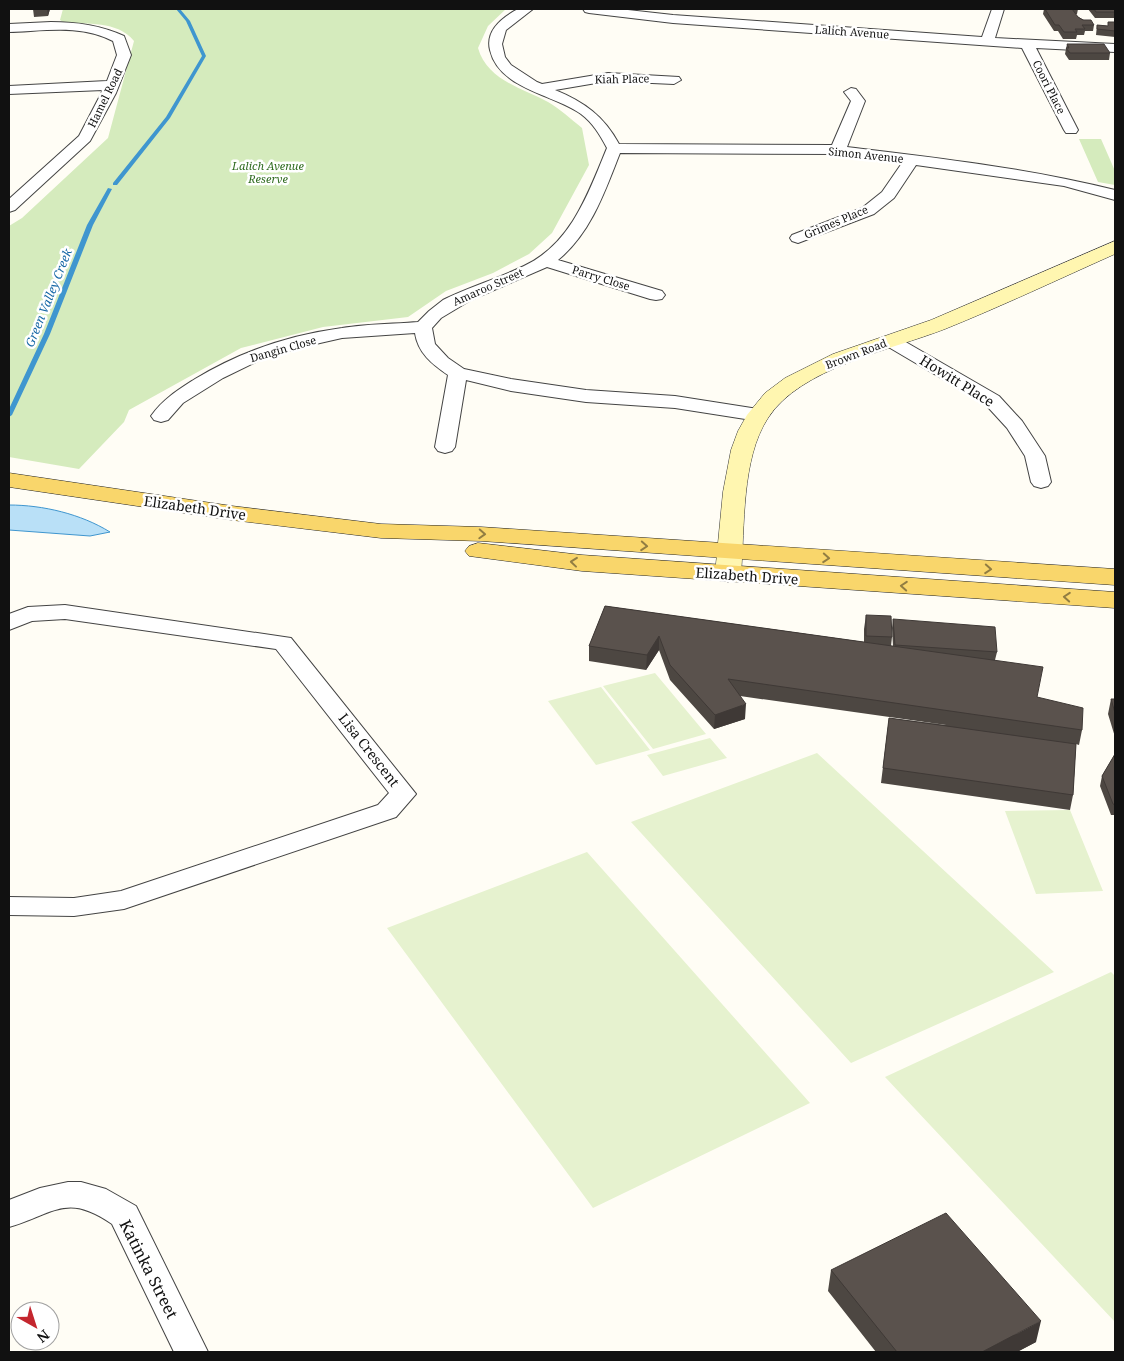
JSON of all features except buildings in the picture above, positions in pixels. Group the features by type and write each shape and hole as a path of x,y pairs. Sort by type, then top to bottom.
{"main road":[{"name":"Elizabeth Drive","path":"9,480 232,513 381,531 460,549 532,558 1115,577"},
{"name":"Elizabeth Drive","path":"729,563 1115,600"}],"street":[{"path":"527,9 510,19 501,28 495,40 495,48 501,62 509,71 586,111 604,129 614,148"},
{"name":"Lalich Avenue","path":"589,9 654,18 776,20 987,41 1115,48"},
{"path":"987,41 998,9"},
{"name":"Hamel Road","path":"9,28 53,22 92,28 108,32 120,38 124,55 112,85 85,138 9,207"},
{"name":"Coori Place","path":"1027,44 1071,130"},
{"name":"Kiah Place","path":"542,88 608,77 674,80"},
{"path":"9,90 112,85"},
{"path":"838,150 858,101 851,92"},
{"name":"Simon Avenue","path":"614,148 838,150 1007,172 1065,182 1115,195"},
{"name":"Amaroo Street","path":"423,327 433,314 456,300 502,282 545,261 564,245 581,222 614,148"},
{"name":"Grimes Place","path":"798,238 868,211 888,194 912,160"},
{"name":"Brown Road","path":"729,563 741,456 748,434 758,415 778,394 806,375 836,361 988,303 1115,247"},
{"name":"Parry Close","path":"545,261 656,295"},
{"path":"423,327 426,346 441,362 458,373 511,386 586,396 675,402 758,415"},
{"name":"Dangin Close","path":"161,416 176,399 216,374 254,356 294,343 342,333 423,327"},
{"name":"Howitt Place","path":"891,341 992,400 1015,425 1035,456 1041,482"},
{"path":"445,447 458,373"},
{"name":"Lisa Crescent","path":"9,906 74,908 124,900 388,811 404,794 283,643 65,612 28,614 10,622"},
{"name":"Katinka Street","path":"9,1214 54,1196 86,1195 108,1203 124,1216 190,1352"}],"green space":[{"name":"Lalich Avenue Reserve","path":"63,9 506,9 488,26 478,48 483,59 489,68 507,82 552,105 582,128 589,165 552,233 529,254 493,273 446,291 408,317 323,327 241,348 129,410 124,422 79,469 9,457 9,226 22,218 108,138 134,41 127,34 110,27 63,22 60,20"},
{"path":"1079,139 1101,139 1115,171 1115,185 1098,182"},
{"path":"655,673 706,734 653,749 603,686"},
{"path":"601,687 650,750 596,765 548,701"},
{"path":"710,738 727,758 663,776 647,755"},
{"path":"817,753 1054,972 851,1063 631,822"},
{"path":"1070,810 1103,891 1036,894 1005,811"},
{"path":"587,852 810,1103 593,1208 387,928"},
{"path":"1111,972 1115,976 1115,1322 885,1077"}],"water":[{"path":"9,505 22,505 61,512 87,520 110,532 90,536 9,530"}],"waterway":[{"name":"Green Valley Creek","path":"115,184 168,117 204,56 188,21 178,9"},
{"name":"Green Valley Creek","path":"9,415 47,334 90,225 110,189"}]}
